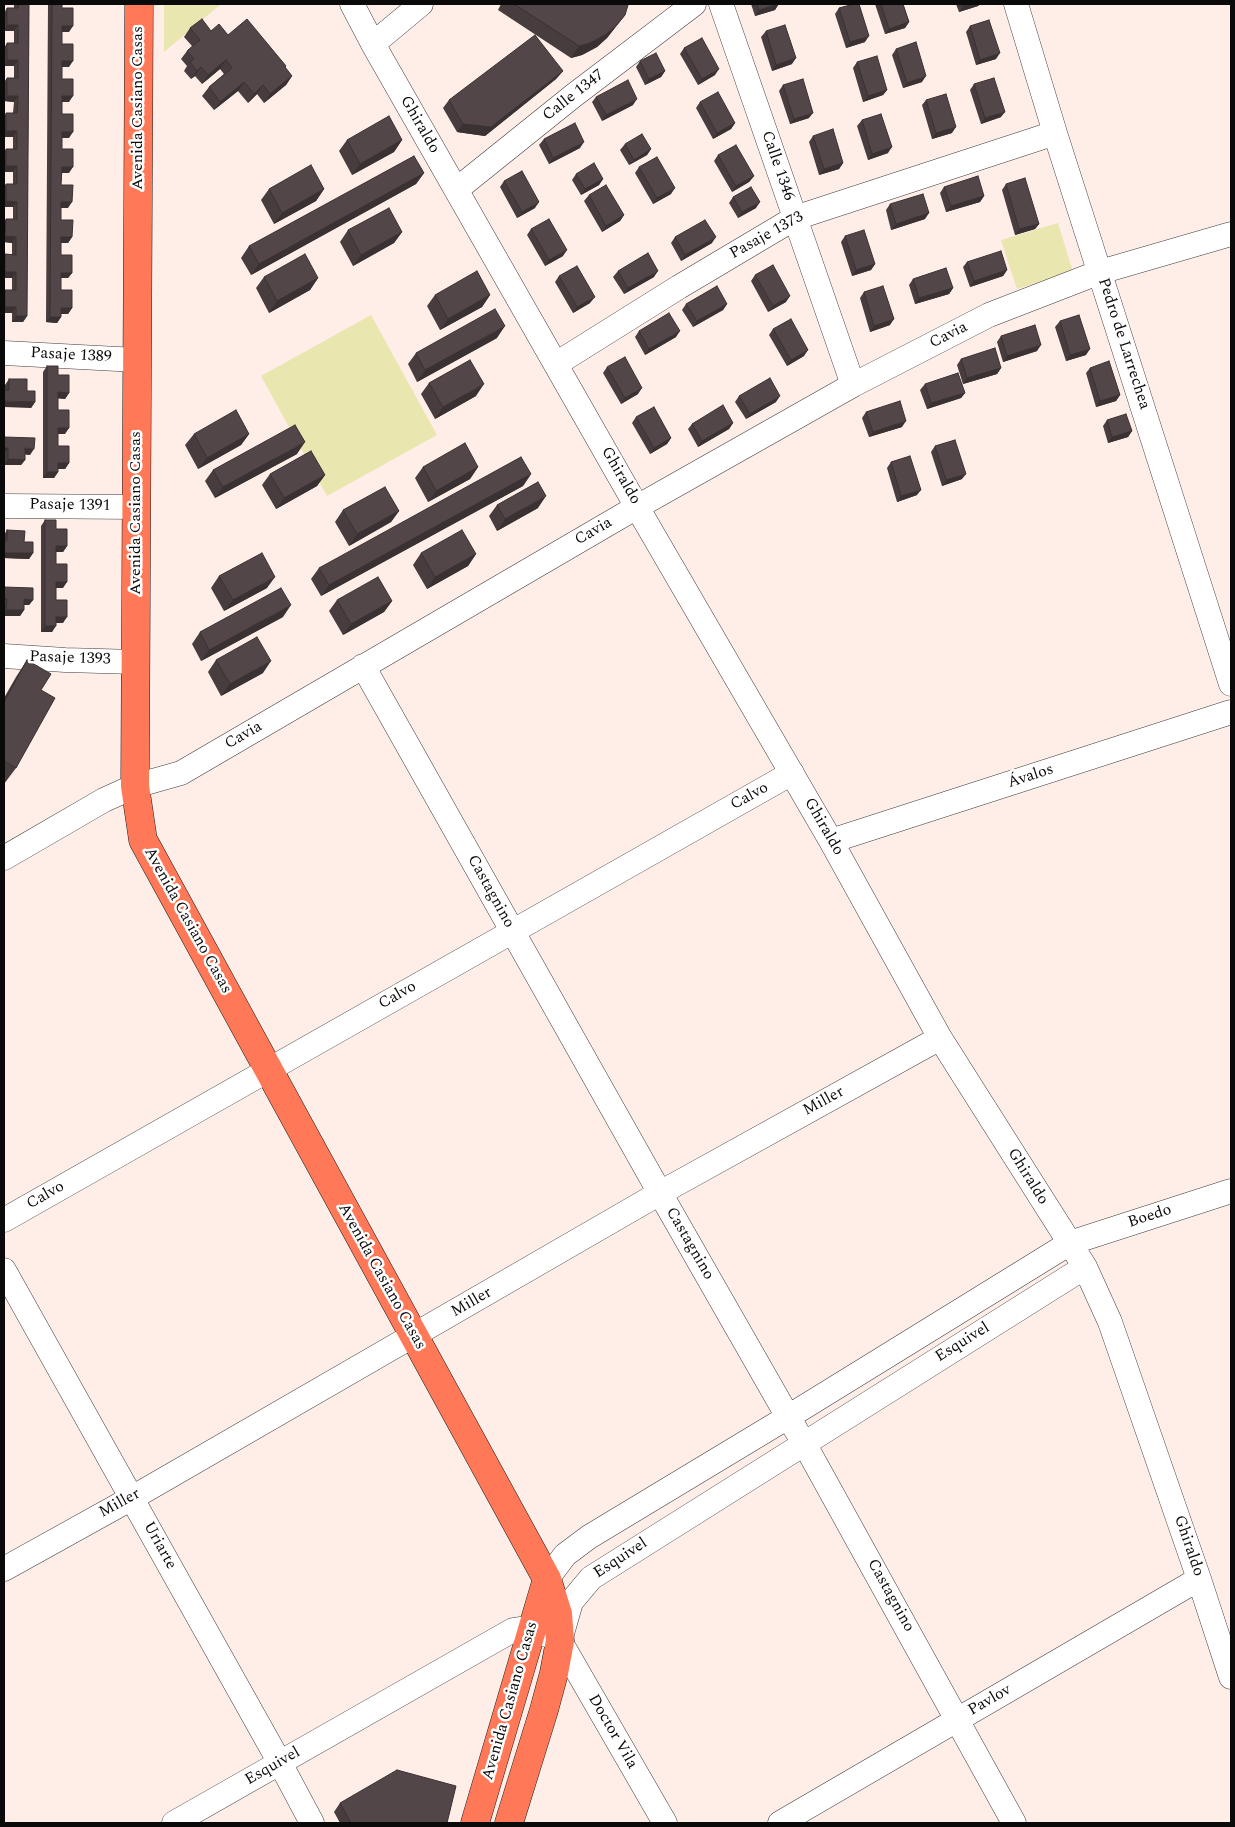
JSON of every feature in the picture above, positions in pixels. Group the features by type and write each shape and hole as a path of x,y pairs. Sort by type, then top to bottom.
{"main road":[{"name":"Avenida Casiano Casas","path":"139,4 135,786 143,840 547,1579 558,1614 560,1641 554,1673 509,1823"},
{"name":"Avenida Casiano Casas","path":"475,1823 547,1579"}],"street":[{"name":"Ghiraldo","path":"352,4 637,507 831,841 940,1038 1085,1267 1110,1322 1231,1677"},
{"path":"373,44 421,4"},
{"name":"Calle 1347","path":"456,190 573,96 694,4"},
{"name":"Calle 1346","path":"721,4 853,386"},
{"name":"Pedro de Larrechea","path":"1016,4 1231,684"},
{"name":"Pasaje 1373","path":"556,364 679,287 795,218 1055,132"},
{"name":"Cavia","path":"4,858 104,800 135,786 181,773 637,507 853,386 989,315 1100,272 1231,234"},
{"name":"Pasaje 1389","path":"4,353 137,360"},
{"name":"Pasaje 1391","path":"4,506 137,507"},
{"name":"Pasaje 1393","path":"4,656 136,662"},
{"name":"Castagnino","path":"363,666 660,1193 804,1443 1014,1823"},
{"name":"Ávalos","path":"831,841 1231,712"},
{"name":"Calvo","path":"4,1220 792,773"},
{"name":"Miller","path":"4,1569 413,1337 660,1193 940,1038"},
{"name":"Boedo","path":"1070,1243 1231,1191"},
{"name":"Esquivel","path":"547,1579 565,1555 589,1537 1070,1243"},
{"name":"Esquivel","path":"560,1641 571,1602 591,1578 1085,1267"},
{"name":"Uriarte","path":"4,1270 312,1823"},
{"name":"Pavlov","path":"780,1823 1199,1579"},
{"path":"533,1627 560,1641"},
{"name":"Esquivel","path":"174,1823 513,1630 533,1627"},
{"name":"Doctor Vila","path":"560,1641 665,1823"}],"shaded area":[{"path":"164,4 221,4 164,52"},
{"path":"1058,223 1073,272 1017,289 1001,240"},
{"path":"371,315 437,435 327,496 261,376"}],"building":[{"path":"19,4 29,4 27,316 16,316 16,307 5,307 5,290 16,290 16,272 5,272 5,254 16,255 16,237 5,236 6,219 17,219 17,202 6,201 6,184 17,184 17,166 6,166 6,149 17,149 17,131 6,131 6,113 17,113 18,96 7,96 7,78 18,78 18,60 7,60 7,43 18,43 18,25 7,25 7,8 18,8"},
{"path":"52,4 62,4 62,8 73,8 73,26 62,26 62,44 73,44 73,61 62,61 62,79 73,79 73,96 62,96 62,114 73,114 73,132 62,132 62,149 73,149 73,167 62,167 61,185 73,185 72,202 61,202 61,220 73,220 72,237 61,237 61,255 72,255 72,273 61,273 61,290 72,290 72,308 61,308 61,317 50,317"},
{"path":"514,4 628,5 625,15 615,27 590,43 579,46"},
{"path":"757,4 779,4 759,10"},
{"path":"859,4 869,36 850,42 839,8"},
{"path":"881,4 903,4 909,22 889,29"},
{"path":"202,19 211,31 219,24 228,35 247,19 292,76 270,94 263,85 254,94 244,82 220,102 209,87 232,68 226,60 208,75 201,67 197,71 190,62 194,59 187,51 200,40 190,28"},
{"path":"989,20 1000,53 980,60 970,26"},
{"path":"785,25 796,58 776,65 766,31"},
{"path":"535,35 563,71 491,127 463,124 449,100"},
{"path":"702,38 719,69 702,79 684,48"},
{"path":"916,42 926,76 907,83 896,49"},
{"path":"656,53 665,71 649,79 640,61"},
{"path":"877,56 887,90 868,96 857,62"},
{"path":"994,78 1005,112 985,118 974,84"},
{"path":"803,79 813,113 794,119 783,85"},
{"path":"628,80 637,99 606,115 596,97"},
{"path":"718,92 735,123 717,133 700,102"},
{"path":"946,94 956,127 936,133 926,100"},
{"path":"881,114 892,147 872,154 862,120"},
{"path":"389,116 402,140 360,164 347,140"},
{"path":"575,123 584,142 553,158 544,139"},
{"path":"833,129 843,163 824,169 813,136"},
{"path":"642,134 651,149 634,160 625,144"},
{"path":"736,145 754,176 736,186 718,155"},
{"path":"414,156 424,173 259,264 249,246"},
{"path":"657,157 675,188 657,198 639,167"},
{"path":"594,163 603,179 585,189 576,174"},
{"path":"311,165 324,189 282,213 269,189"},
{"path":"522,171 539,202 522,212 504,181"},
{"path":"978,176 984,196 951,206 944,187"},
{"path":"1025,178 1039,224 1019,229 1006,184"},
{"path":"606,185 624,215 606,226 589,195"},
{"path":"751,187 760,202 742,212 733,197"},
{"path":"923,194 929,213 896,224 890,204"},
{"path":"389,208 402,232 361,255 348,230"},
{"path":"549,219 567,250 549,260 531,229"},
{"path":"705,220 716,237 685,255 675,237"},
{"path":"864,230 875,264 856,270 845,236"},
{"path":"1001,251 1007,270 974,281 967,262"},
{"path":"648,253 658,271 628,288 618,271"},
{"path":"305,254 318,278 277,301 264,277"},
{"path":"773,265 790,296 773,306 755,275"},
{"path":"577,266 595,297 577,307 559,276"},
{"path":"946,268 953,288 919,298 913,279"},
{"path":"477,271 490,295 448,319 435,295"},
{"path":"717,286 727,304 697,321 686,304"},
{"path":"883,286 894,319 874,326 864,292"},
{"path":"495,309 505,326 425,370 416,353"},
{"path":"669,313 680,331 649,349 639,331"},
{"path":"1079,315 1090,349 1070,355 1060,321"},
{"path":"791,319 808,350 791,360 773,329"},
{"path":"1035,325 1041,345 1007,356 1001,336"},
{"path":"995,348 1001,368 967,378 961,359"},
{"path":"625,357 642,388 625,398 607,367"},
{"path":"470,360 484,384 443,407 429,383"},
{"path":"1109,361 1120,395 1100,401 1090,368"},
{"path":"47,366 58,366 58,375 69,375 69,393 58,392 58,410 69,410 69,428 58,428 58,446 69,446 69,463 58,463 58,472 47,472"},
{"path":"958,373 965,393 931,403 925,384"},
{"path":"770,378 780,396 750,414 739,396"},
{"path":"9,379 27,379 27,391 35,391 35,402 4,401 4,390 9,390"},
{"path":"900,401 906,421 873,432 866,412"},
{"path":"723,405 733,423 702,441 692,424"},
{"path":"654,407 671,438 654,448 636,417"},
{"path":"236,410 249,434 207,458 194,434"},
{"path":"1126,414 1132,431 1112,437 1107,420"},
{"path":"295,425 305,442 223,487 213,470"},
{"path":"4,437 35,438 34,449 25,448 25,460 8,459 8,448 4,448"},
{"path":"955,440 966,474 946,480 935,446"},
{"path":"465,443 478,467 436,491 423,467"},
{"path":"311,451 325,475 284,498 270,474"},
{"path":"910,456 921,490 901,496 891,462"},
{"path":"521,457 531,474 329,585 319,568"},
{"path":"538,482 546,496 505,519 497,505"},
{"path":"385,487 399,511 357,534 343,510"},
{"path":"45,520 56,520 56,529 67,529 67,546 56,546 56,564 67,564 67,582 56,582 56,600 67,600 67,617 56,617 56,626 45,626"},
{"path":"7,530 25,531 24,542 33,542 33,553 4,553 4,541 7,541"},
{"path":"462,530 476,554 435,577 421,553"},
{"path":"262,553 275,577 233,600 219,576"},
{"path":"378,577 392,601 351,624 337,600"},
{"path":"4,587 33,588 33,600 24,599 24,610 6,610 7,599 4,599"},
{"path":"281,588 291,605 209,650 200,632"},
{"path":"257,637 271,661 230,684 216,660"},
{"path":"27,660 51,674 41,690 55,698 16,768 4,761 4,702"},
{"path":"397,1770 456,1786 447,1823 351,1823 340,1803"}]}
